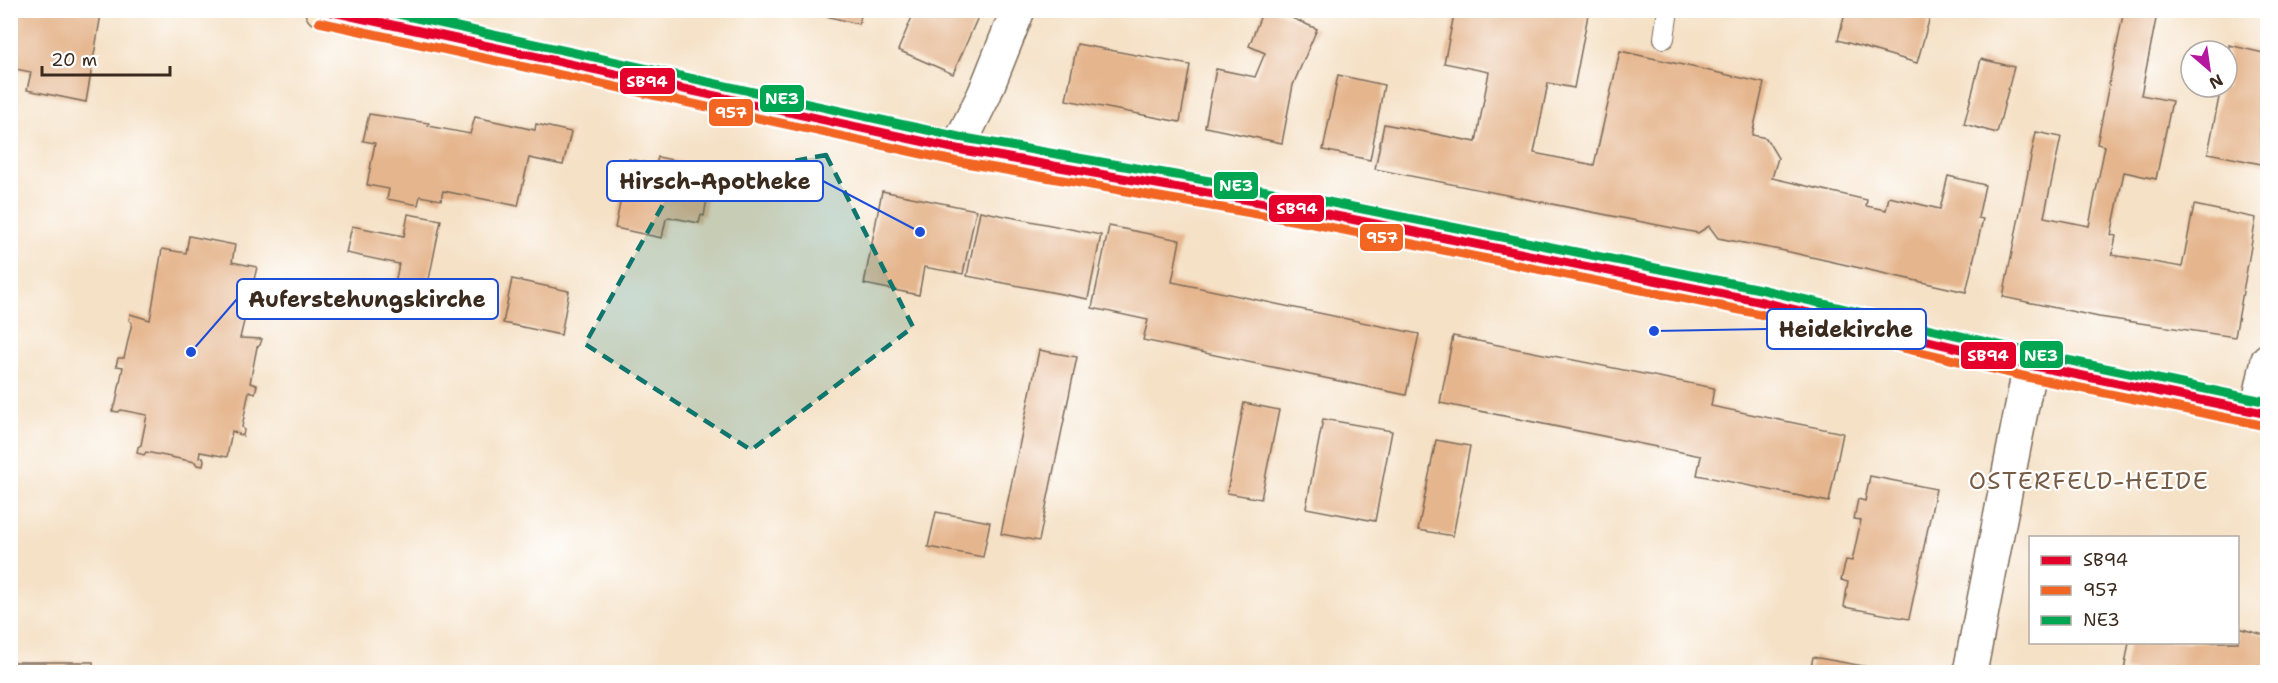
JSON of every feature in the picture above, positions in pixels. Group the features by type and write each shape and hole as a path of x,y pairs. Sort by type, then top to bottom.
{"street":[{"path":"322,10 404,19 957,149 1316,212 1758,301 2030,365 2262,413 2268,360"},
{"path":"957,149 984,95 1018,10"},
{"path":"1970,672 2030,365"}],"lane":[{"path":"1664,38 1668,10"}],"highlighted area":[{"path":"826,155 913,327 751,450 585,344 675,183"}],"building":[{"path":"10,10 83,10 101,14 86,102 27,90 31,72 10,68"},
{"path":"801,10 862,10 859,24"},
{"path":"915,10 981,10 953,74 898,50"},
{"path":"1263,10 1274,10 1317,29 1293,85 1282,143 1205,127 1216,69 1255,77 1265,53 1249,46"},
{"path":"1455,10 1568,10 1588,15 1574,88 1548,83 1534,153 1594,165 1620,51 1764,83 1752,135 1766,138 1778,158 1772,178 1867,200 1866,206 1886,210 1889,197 1940,209 1948,176 1985,185 1978,218 1983,219 1966,292 1718,238 1709,226 1698,233 1375,169 1384,124 1476,142 1489,72 1444,63"},
{"path":"1846,10 1932,10 1917,63 1838,40"},
{"path":"2124,10 2141,10 2157,14 2141,95 2172,101 2156,179 2124,172 2111,235 2116,236 2112,255 2182,267 2194,205 2256,218 2235,337 2099,317 2003,297 2036,132 2061,137 2044,217 2089,226 2105,146 2097,144"},
{"path":"1077,44 1190,65 1180,122 1066,100"},
{"path":"2239,47 2268,54 2268,154 2266,165 2208,153 2219,99 2239,99"},
{"path":"1981,59 2014,67 1997,133 1964,124"},
{"path":"1338,75 1384,85 1370,160 1323,150"},
{"path":"369,114 429,123 428,126 470,134 475,117 535,130 536,124 571,132 563,165 529,158 518,206 443,191 441,200 420,196 418,205 387,199 389,189 367,185 375,143 363,141"},
{"path":"658,157 682,162 681,170 708,175 704,216 701,215 699,223 669,217 666,219 662,238 615,228 629,159 656,165"},
{"path":"882,191 976,210 963,274 924,267 919,295 864,284"},
{"path":"980,211 1101,235 1088,299 967,276"},
{"path":"408,214 441,220 427,289 395,283 399,264 346,253 352,226 404,236"},
{"path":"1109,226 1180,240 1172,282 1419,334 1406,395 1143,340 1148,320 1092,308"},
{"path":"189,236 235,245 232,262 257,267 240,338 262,339 257,347 250,383 257,385 255,393 249,391 242,427 243,436 232,431 227,457 200,452 199,458 203,457 204,460 203,466 195,462 146,452 144,455 137,453 141,445 147,415 121,410 112,411 116,403 123,367 116,366 118,358 124,358 132,323 129,320 130,314 150,320 162,249 186,253"},
{"path":"512,279 569,291 561,335 503,323"},
{"path":"1453,336 1714,388 1711,406 1843,433 1829,502 1697,475 1701,456 1440,403"},
{"path":"1039,350 1077,357 1039,541 1001,534"},
{"path":"1244,403 1279,410 1261,499 1227,493"},
{"path":"1323,419 1392,431 1375,521 1306,508"},
{"path":"1436,440 1470,446 1453,536 1418,530"},
{"path":"1870,476 1936,489 1909,619 1844,607 1848,582 1841,580 1846,560 1852,561 1861,520 1854,519 1858,499 1865,501"},
{"path":"936,512 990,522 983,557 928,547"},
{"path":"2239,628 2268,636 2268,672 2124,670 2129,644 2239,644"},
{"path":"1813,657 1869,667 1868,672 1810,672"},
{"path":"10,662 93,662 93,672 10,672"}],"transit line":[{"name":"SB94","path":"324,10 957,149 1316,212 1758,301 2030,365 2268,414"},
{"name":"NE3","path":"380,10 959,137 1318,200 1760,289 2033,353 2268,402"},
{"name":"957","path":"319,22 954,161 1314,224 1755,313 2027,377 2266,426"}],"place":[{"name":"Hirsch-Apotheke","path":"920,232"},
{"name":"Heidekirche","path":"1654,331"},
{"name":"Auferstehungskirche","path":"191,352"}],"district":[{"name":"OSTERFELD-HEIDE","path":"2089,481"}]}
